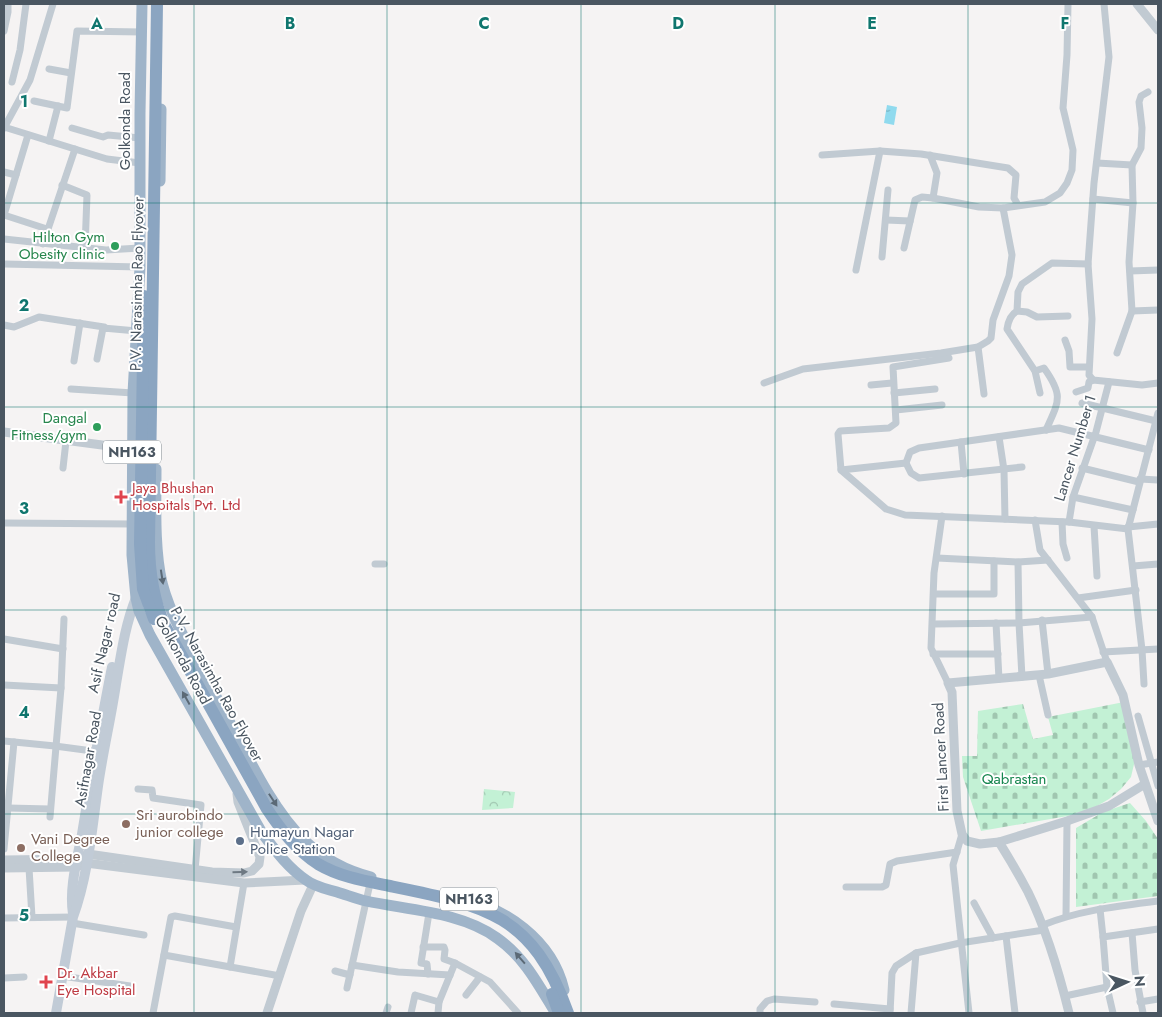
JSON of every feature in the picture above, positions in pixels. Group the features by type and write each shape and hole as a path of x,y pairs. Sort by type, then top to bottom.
{"highway":[{"name":"Golkonda Road","path":"142,4 140,267 132,449 132,555 139,611 150,636 262,833 283,860 309,882 371,902 429,913 468,923 496,936 518,955 534,975 557,1013"},
{"name":"P.V. Narasimha Rao Flyover","path":"149,4 140,544 140,569 147,604 260,813 277,838 290,852 316,871 346,884 443,905 488,920 538,958 556,982 568,1013"},
{"name":"P.V. Narasimha Rao Flyover","path":"157,4 149,564 158,610 165,626 267,809 284,833 307,856 334,872 349,877 444,897 477,907 512,927 532,945 549,985 557,1013"},
{"name":"Golkonda Road","path":"162,4 162,138 157,307 156,535 162,581 168,601 197,660 265,787 285,818 304,840 316,851 356,872 474,900 497,910 523,926 544,950 556,968 563,986 568,1013"},
{"path":"140,73 161,73"},
{"path":"138,306 157,307"},
{"path":"371,902 377,878"}],"main road":[{"name":"Asif Nagar road","path":"99,752 125,606 135,584"},
{"name":"Asifnagar Road","path":"82,861 99,752 126,630 136,598"},
{"path":"56,1013 72,920 71,901 82,861"}],"street":[{"path":"4,30 8,4"},
{"path":"12,82 20,50 26,4"},
{"path":"53,4 30,80 4,127 107,159 140,163"},
{"path":"904,248 915,200 922,197 979,207 1003,208 1045,202 1060,193 1067,183 1072,170 1073,150 1063,108 1068,4"},
{"path":"1104,4 1109,57 1093,199 1088,264 1092,319 1088,375 1093,380 1109,382 1142,385 1158,383"},
{"path":"1137,4 1158,30"},
{"path":"34,101 67,108 77,31 142,32"},
{"path":"50,69 72,73"},
{"path":"1117,353 1132,310 1129,262 1133,203 1132,165 1141,148 1140,102 1142,96 1148,92"},
{"path":"49,141 58,106"},
{"path":"72,128 103,137 108,135 140,138"},
{"path":"28,135 4,215 47,229"},
{"path":"43,244 75,149"},
{"path":"822,155 880,151 930,155 1008,168 1016,175 1014,198 1018,205"},
{"path":"856,270 880,151"},
{"path":"930,155 936,173 933,198"},
{"path":"1097,163 1132,165"},
{"path":"4,172 16,175"},
{"path":"62,185 86,195 84,248"},
{"path":"882,257 888,190"},
{"path":"1093,199 1133,203"},
{"path":"764,384 796,371 810,368 978,347 991,338 993,320 1009,276 1012,254 1003,208"},
{"path":"886,220 910,221"},
{"path":"4,239 106,250 140,248"},
{"path":"1040,393 1035,370 1007,329 1015,312 1018,292 1022,284 1052,263 1088,264"},
{"path":"4,264 140,267"},
{"path":"1130,271 1158,270"},
{"path":"1132,310 1158,310"},
{"path":"1015,312 1026,312 1037,317 1068,316"},
{"path":"4,325 14,327 39,317 137,331"},
{"path":"74,361 80,323"},
{"path":"97,359 102,329 104,327"},
{"path":"1065,340 1069,351 1070,367 1088,367"},
{"path":"978,347 984,394"},
{"path":"949,358 895,365 892,370 892,384 896,423 889,428 840,431 838,434 841,470 886,508 905,515 1035,520 1128,528 1158,524"},
{"path":"1035,370 1044,368 1052,379 1058,394 1057,405 1049,430"},
{"path":"1076,392 1088,388 1093,380"},
{"name":"Lancer Number 1","path":"1066,558 1063,544 1066,522 1082,468 1095,436 1109,382"},
{"path":"871,385 892,384"},
{"path":"894,393 935,389"},
{"path":"71,390 133,393"},
{"path":"1082,404 1157,417 1128,528 1136,590 1144,684"},
{"path":"896,410 942,405"},
{"path":"1022,467 919,478 911,474 906,463 910,452 919,448 1059,428 1149,450"},
{"path":"4,432 132,449"},
{"path":"998,437 1004,470 1006,519"},
{"path":"63,468 66,441"},
{"path":"961,442 964,474"},
{"path":"841,470 906,463"},
{"path":"1082,468 1139,481 1158,480"},
{"path":"1073,497 1133,510"},
{"name":"First Lancer Road","path":"942,516 934,573 931,648 952,692 957,811 962,834"},
{"path":"1035,520 1040,550 1092,617 1103,652 1123,695 1139,764 1158,821"},
{"path":"4,523 132,524"},
{"path":"1094,526 1097,576"},
{"path":"937,558 1018,562 1048,560"},
{"path":"934,594 994,594 994,561"},
{"path":"1018,562 1022,677"},
{"path":"375,564 384,564"},
{"path":"1133,566 1158,564"},
{"path":"1078,598 1136,590"},
{"path":"933,624 1019,622 1092,617"},
{"path":"8,808 50,813 61,688 64,619"},
{"path":"1042,620 1043,674 1048,716"},
{"path":"996,623 999,679"},
{"path":"4,639 62,650"},
{"path":"1103,652 1158,649"},
{"path":"933,654 998,654"},
{"path":"948,684 1022,677 1108,662"},
{"path":"4,685 61,688"},
{"path":"1138,716 1155,762 1158,786"},
{"path":"4,741 99,752"},
{"path":"4,849 14,742"},
{"path":"1139,764 1155,762"},
{"path":"962,834 967,841 980,844 999,842 1068,821 1109,806 1145,784"},
{"path":"4,860 82,861 244,873 252,871 259,864 260,856 238,802 237,788"},
{"path":"138,790 152,790 153,798 201,805 196,870"},
{"path":"1066,916 1068,821"},
{"path":"962,834 953,865 969,1013"},
{"path":"999,842 1028,891 1043,928 1069,1013"},
{"path":"846,888 882,887 886,884 890,864 897,861 957,852"},
{"path":"4,868 29,868 82,861 244,883 309,882 267,1013"},
{"path":"29,868 32,917"},
{"path":"230,967 244,883"},
{"path":"346,988 371,902"},
{"path":"834,1004 890,1011 892,974 896,966 916,953 1043,928 1066,916 1100,909 1158,902"},
{"path":"974,903 993,938"},
{"path":"1100,909 1107,987 1113,1013"},
{"path":"428,974 427,964 421,963 429,913"},
{"path":"153,1013 173,916 236,927"},
{"path":"4,918 32,917 72,920 144,935"},
{"path":"1102,937 1158,928"},
{"path":"1132,933 1143,1013"},
{"path":"1006,936 1014,1013"},
{"path":"423,947 444,947 444,959 455,962 490,982 518,1013"},
{"path":"911,1013 916,953"},
{"path":"164,955 280,976"},
{"path":"438,1013 439,1002 455,962"},
{"path":"352,965 450,975"},
{"path":"335,971 350,975"},
{"path":"62,976 130,986"},
{"path":"466,994 480,976"},
{"path":"4,978 24,977"},
{"path":"1065,996 1107,987"},
{"path":"411,1013 415,996 439,1002"},
{"path":"760,1013 760,1009 767,1001 774,999 815,1002"},
{"path":"1140,1002 1158,999"}],"green space":[{"name":"Qabrastan","path":"1124,702 1135,760 1131,777 1121,789 1109,799 1085,813 981,831 963,777 962,756 977,756 978,711 1023,704 1033,739 1053,735 1048,717"},
{"path":"484,789 515,792 513,808 482,810"},
{"path":"1130,803 1146,821 1158,839 1158,896 1076,907 1076,828 1103,812"}],"water":[{"path":"887,105 897,107 894,125 884,123"}],"place":[{"name":"Hilton Gym Obesity clinic","path":"115,246"},
{"name":"Dangal Fitness/gym","path":"97,427"},
{"name":"Jaya Bhushan Hospitals Pvt. Ltd","path":"121,497"},
{"name":"Sri aurobindo junior college","path":"126,824"},
{"name":"Humayun Nagar Police Station","path":"240,841"},
{"name":"Vani Degree College","path":"21,848"},
{"name":"Dr. Akbar Eye Hospital","path":"46,982"}]}
